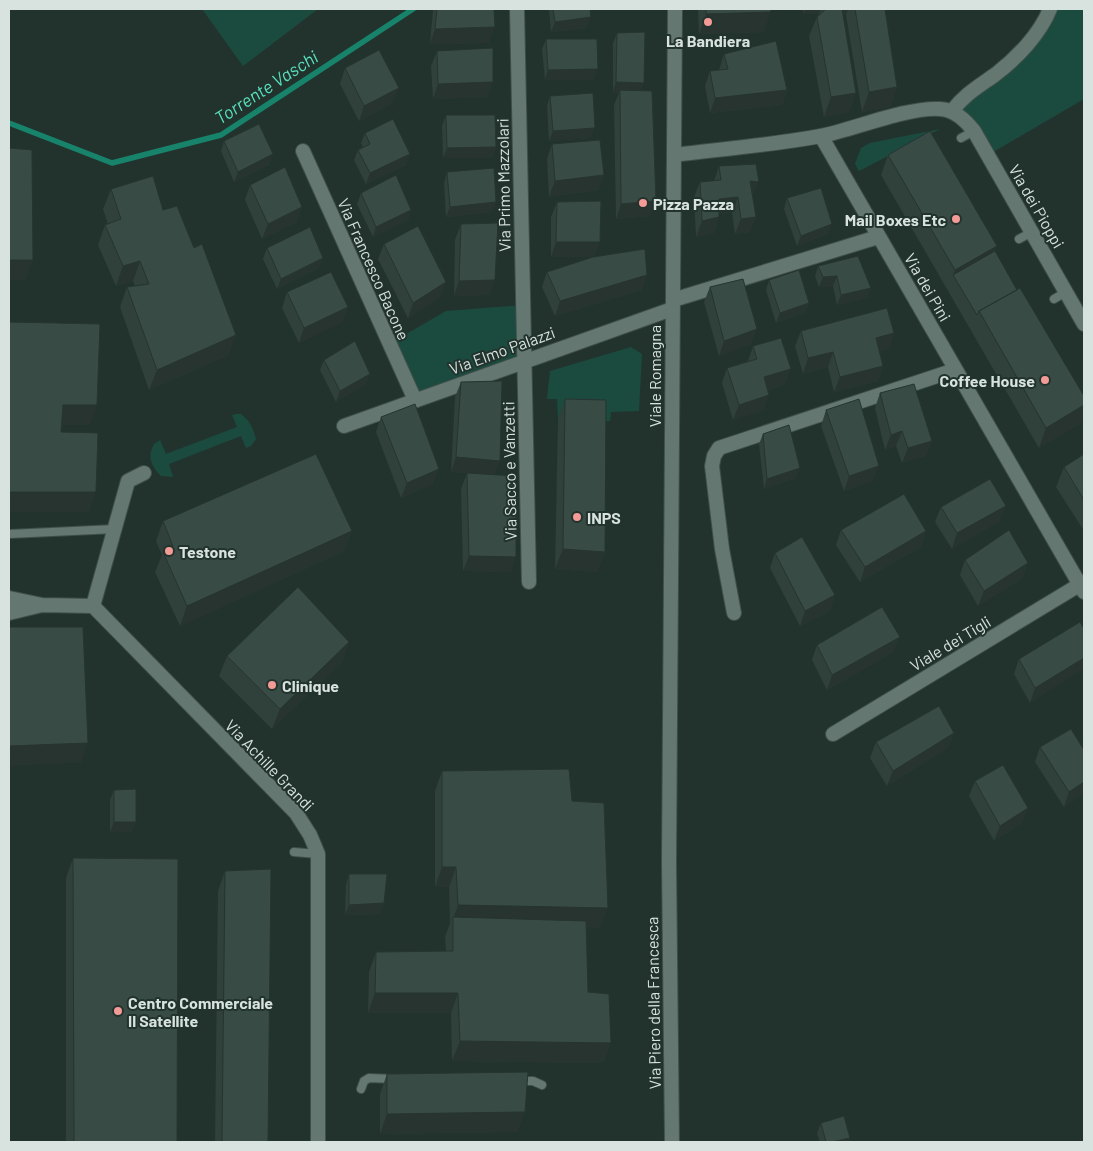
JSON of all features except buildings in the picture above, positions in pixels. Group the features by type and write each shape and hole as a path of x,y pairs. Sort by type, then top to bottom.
{"street":[{"name":"Via Primo Mazzolari","path":"517,9 525,360"},
{"name":"Viale Romagna","path":"668,863 675,9"},
{"path":"674,155 821,136 920,111 940,109 952,112 964,96 997,73 1024,49 1050,9"},
{"name":"Via dei Pioppi","path":"952,112 964,120 974,131 1026,235 1060,296 1084,324"},
{"name":"Via dei Pini","path":"821,136 955,370 1083,586"},
{"name":"Via Francesco Bacone","path":"303,151 415,400"},
{"name":"Via Elmo Palazzi","path":"344,426 672,304 878,237"},
{"name":"Via Sacco e Vanzetti","path":"525,360 529,582"},
{"path":"734,613 722,549 712,466 719,448 955,370"},
{"path":"9,598 42,605 93,606 128,481 144,473"},
{"name":"Viale dei Tigli","path":"833,734 1083,586"},
{"path":"9,613 42,605"},
{"name":"Via Achille Grandi","path":"93,606 296,813 310,835 318,854 318,1142"},
{"name":"Via Piero della Francesca","path":"668,863 672,1142"}],"lane":[{"path":"961,138 974,131"},
{"path":"9,534 115,529"},
{"path":"294,852 318,854"},
{"path":"361,1089 364,1081 369,1078 398,1079"},
{"path":"512,1080 533,1081 542,1086"}],"green space":[{"path":"202,9 318,9 243,66"},
{"path":"1050,9 1084,9 1084,99 988,155 952,111 997,73"},
{"path":"940,129 859,171 855,164 861,148 870,143"},
{"path":"523,305 525,360 415,400 389,344 446,311"},
{"path":"631,347 642,354 639,411 611,412 610,421 558,419 557,399 547,399 550,371"},
{"path":"241,414 252,428 256,439 251,446 246,448 241,436 169,464 173,477 161,476 155,469 151,461 154,444 160,440 166,454 237,427 232,415"}],"waterway":[{"name":"Torrente Vaschi","path":"9,123 112,163 221,135 413,9"}],"place":[{"name":"La Bandiera","path":"708,22"},
{"name":"Pizza Pazza","path":"643,203"},
{"name":"Mail Boxes Etc","path":"956,219"},
{"name":"Coffee House","path":"1045,380"},
{"name":"INPS","path":"577,517"},
{"name":"Testone","path":"169,551"},
{"name":"Clinique","path":"272,685"},
{"name":"Centro Commerciale Il Satellite","path":"118,1011"}]}
